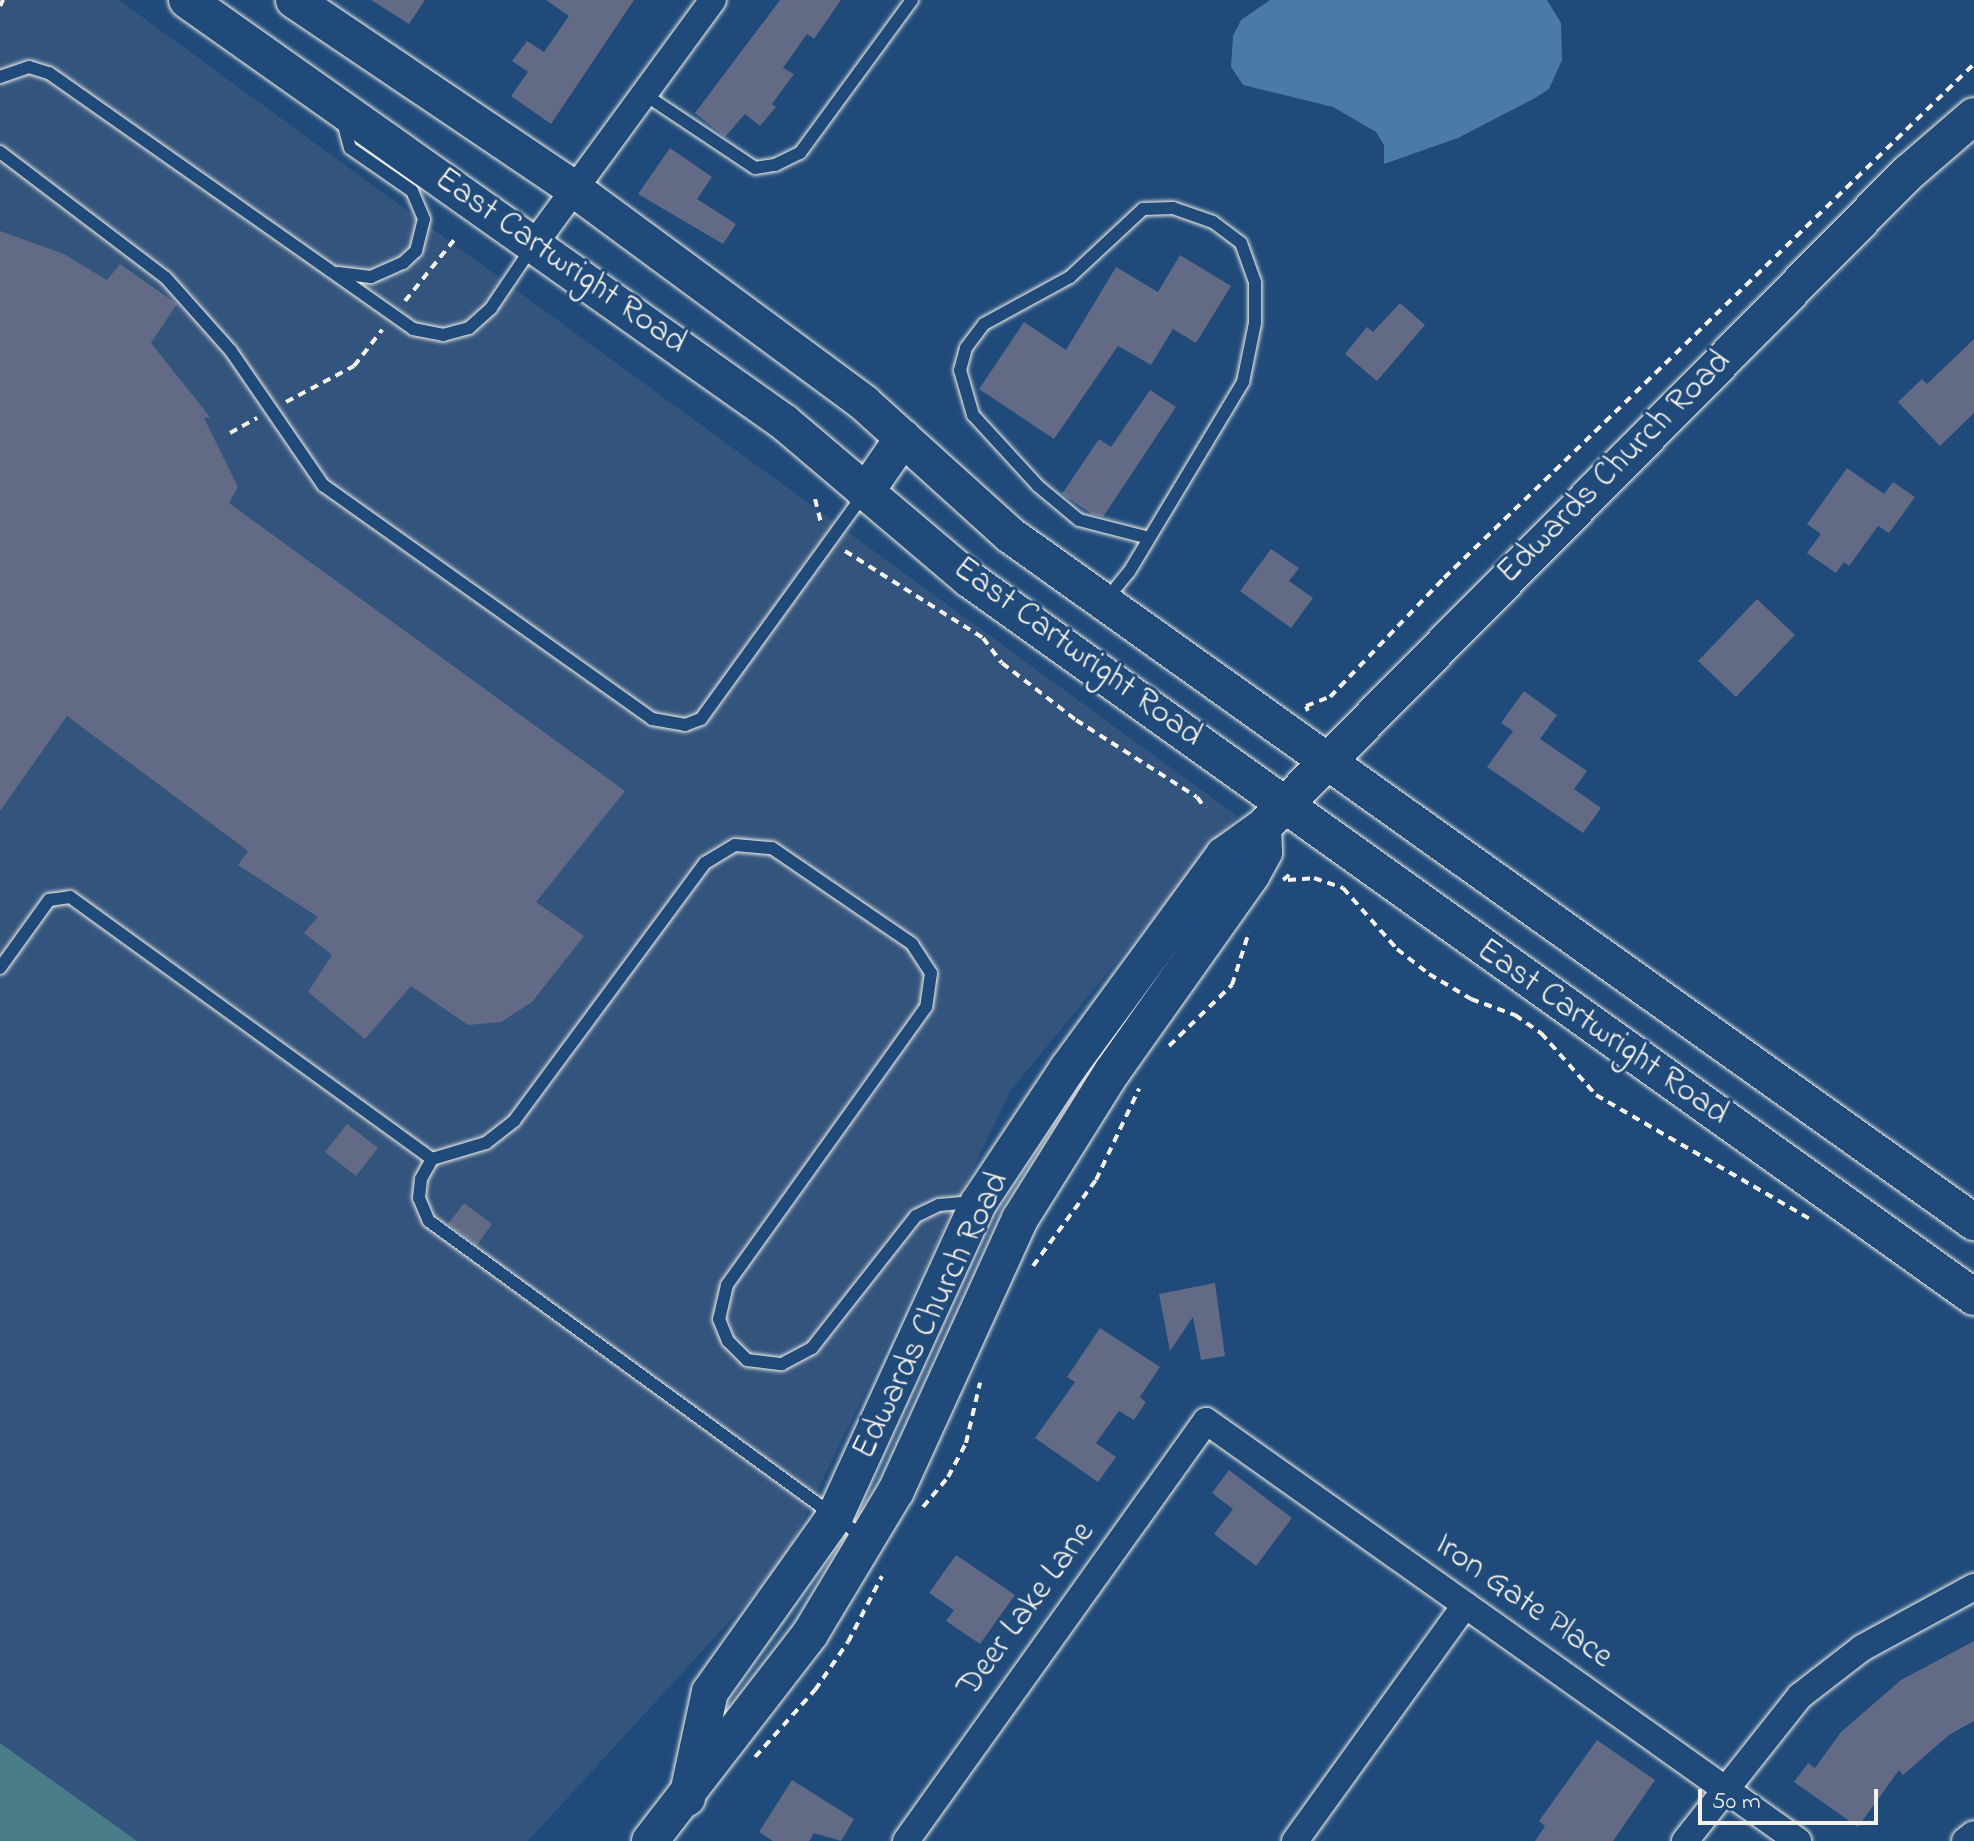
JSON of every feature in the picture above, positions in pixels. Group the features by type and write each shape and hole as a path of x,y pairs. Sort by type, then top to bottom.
{"main road":[{"name":"East Cartwright Road","path":"187,0 535,243 785,423 969,579 1274,814 1974,1297"},
{"name":"East Cartwright Road","path":"294,0 574,189 864,403 1010,535 1974,1222"},
{"name":"Edwards Church Road","path":"687,1798 699,1726 710,1692 835,1516 979,1202 1068,1068 1224,855 1274,814 1908,173 1974,116"},
{"path":"865,493 903,438"},
{"name":"Edwards Church Road","path":"650,1841 687,1798 810,1634 877,1552 896,1491 1020,1219 1112,1072 1252,874 1264,852 1274,814"}],"street":[{"path":"535,243 713,0"},
{"name":"Iron Gate Place","path":"1206,1421 1798,1841"},
{"name":"Deer Lake Lane","path":"906,1841 1206,1421"},
{"path":"1685,1841 1723,1788 1800,1696 1862,1648 1974,1587"},
{"path":"1295,1841 1465,1605"},
{"path":"1965,1841 1974,1834"}],"lane":[{"path":"644,94 755,168 775,165 800,153 912,0"},
{"path":"0,77 29,67 49,73 413,329 443,335 469,328 491,308 535,243"},
{"path":"328,270 353,277 387,273 416,251 424,219 412,191 350,148 339,106"},
{"path":"0,152 166,278 231,351 323,485 652,719 685,725 701,719 865,493"},
{"path":"1104,602 1149,538 1243,382 1255,323 1255,282 1241,243 1213,222 1173,208 1143,209 1070,277 984,324 966,348 960,370 973,415 1038,486 1079,520 1149,538"},
{"path":"877,1552 835,1516 429,1221 419,1198 421,1179 432,1159 486,1143 514,1121 705,863 735,845 772,848 912,944 931,973 926,1007 727,1285 719,1319 728,1341 747,1360 782,1364 812,1348 916,1216 939,1205 979,1202"},
{"path":"0,968 49,900 70,897 432,1159"}],"path":[{"path":"0,6 3,0"},
{"path":"1310,714 1306,706 1330,697 1455,567 1974,64"},
{"path":"230,433 354,366 454,240"},
{"path":"815,499 819,520 852,558 983,638 1002,663 1076,720 1197,797 1205,808"},
{"path":"1287,880 1293,872"},
{"path":"1276,882 1314,878 1343,888 1397,949 1429,974 1471,999 1515,1015 1541,1033 1596,1095 1819,1224"},
{"path":"1160,1057 1232,985 1251,926"},
{"path":"1026,1277 1096,1180 1146,1076"},
{"path":"918,1514 948,1477 966,1443 982,1378"},
{"path":"744,1769 815,1690 848,1642 877,1552"}],"shaded area":[{"path":"0,0 119,0 1237,816 1011,1090 782,1564 528,1841 137,1841 0,1743"},
{"path":"1270,0 1547,0 1561,23 1562,60 1549,89 1535,98 1458,138 1384,164 1384,145 1376,132 1333,107 1243,85 1231,67 1233,36 1241,20"}],"green space":[{"path":"0,1743 137,1841 0,1841"}],"building":[{"path":"371,0 425,0 409,24"},
{"path":"546,0 634,0 551,124 511,96 528,72 512,61 527,41 544,52 569,16"},
{"path":"780,0 841,0 814,39 807,34 783,68 794,74 772,104 776,107 760,126 745,114 725,137 695,113"},
{"path":"670,148 712,177 697,199 736,224 723,244 638,194"},
{"path":"0,231 64,254 107,280 120,264 177,304 151,343 210,417 204,418 238,487 229,503 625,791 536,902 584,936 532,1002 501,1022 468,1025 411,986 365,1039 308,992 332,955 304,933 318,917 238,865 248,851 67,716 0,811"},
{"path":"1180,255 1231,286 1196,343 1173,329 1151,365 1118,346 1054,439 979,389 1024,322 1066,350 1116,267 1158,292"},
{"path":"1400,303 1425,325 1377,381 1345,354 1367,327 1373,332"},
{"path":"1974,339 1974,413 1940,446 1898,402 1922,379 1927,384"},
{"path":"1150,390 1176,407 1103,517 1092,514 1062,494 1099,439 1111,447"},
{"path":"1847,468 1884,494 1893,482 1915,497 1889,533 1878,526 1849,566 1844,562 1836,573 1807,553 1821,534 1807,524"},
{"path":"1271,549 1299,568 1289,581 1313,598 1291,628 1240,591"},
{"path":"1757,599 1795,635 1736,697 1698,661"},
{"path":"1524,691 1557,715 1540,739 1587,771 1574,789 1601,808 1583,833 1487,767 1513,731 1501,723"},
{"path":"347,1124 378,1148 356,1176 325,1152"},
{"path":"464,1203 492,1224 477,1245 448,1224"},
{"path":"1215,1283 1225,1356 1201,1360 1193,1317 1170,1351 1159,1294"},
{"path":"1100,1328 1160,1367 1140,1397 1146,1402 1134,1420 1119,1411 1096,1443 1116,1457 1098,1482 1035,1438 1075,1382 1067,1377"},
{"path":"1229,1470 1292,1518 1256,1566 1214,1534 1233,1509 1212,1493"},
{"path":"956,1555 1015,1595 980,1644 946,1621 954,1610 929,1593"},
{"path":"1974,1641 1974,1721 1949,1735 1903,1775 1899,1770 1858,1827 1794,1782 1808,1763 1815,1768 1841,1732 1901,1680"},
{"path":"1597,1740 1655,1780 1613,1841 1535,1841 1545,1826 1539,1821"},
{"path":"792,1780 854,1819 841,1841 814,1833 809,1841 773,1841 759,1832"}]}
